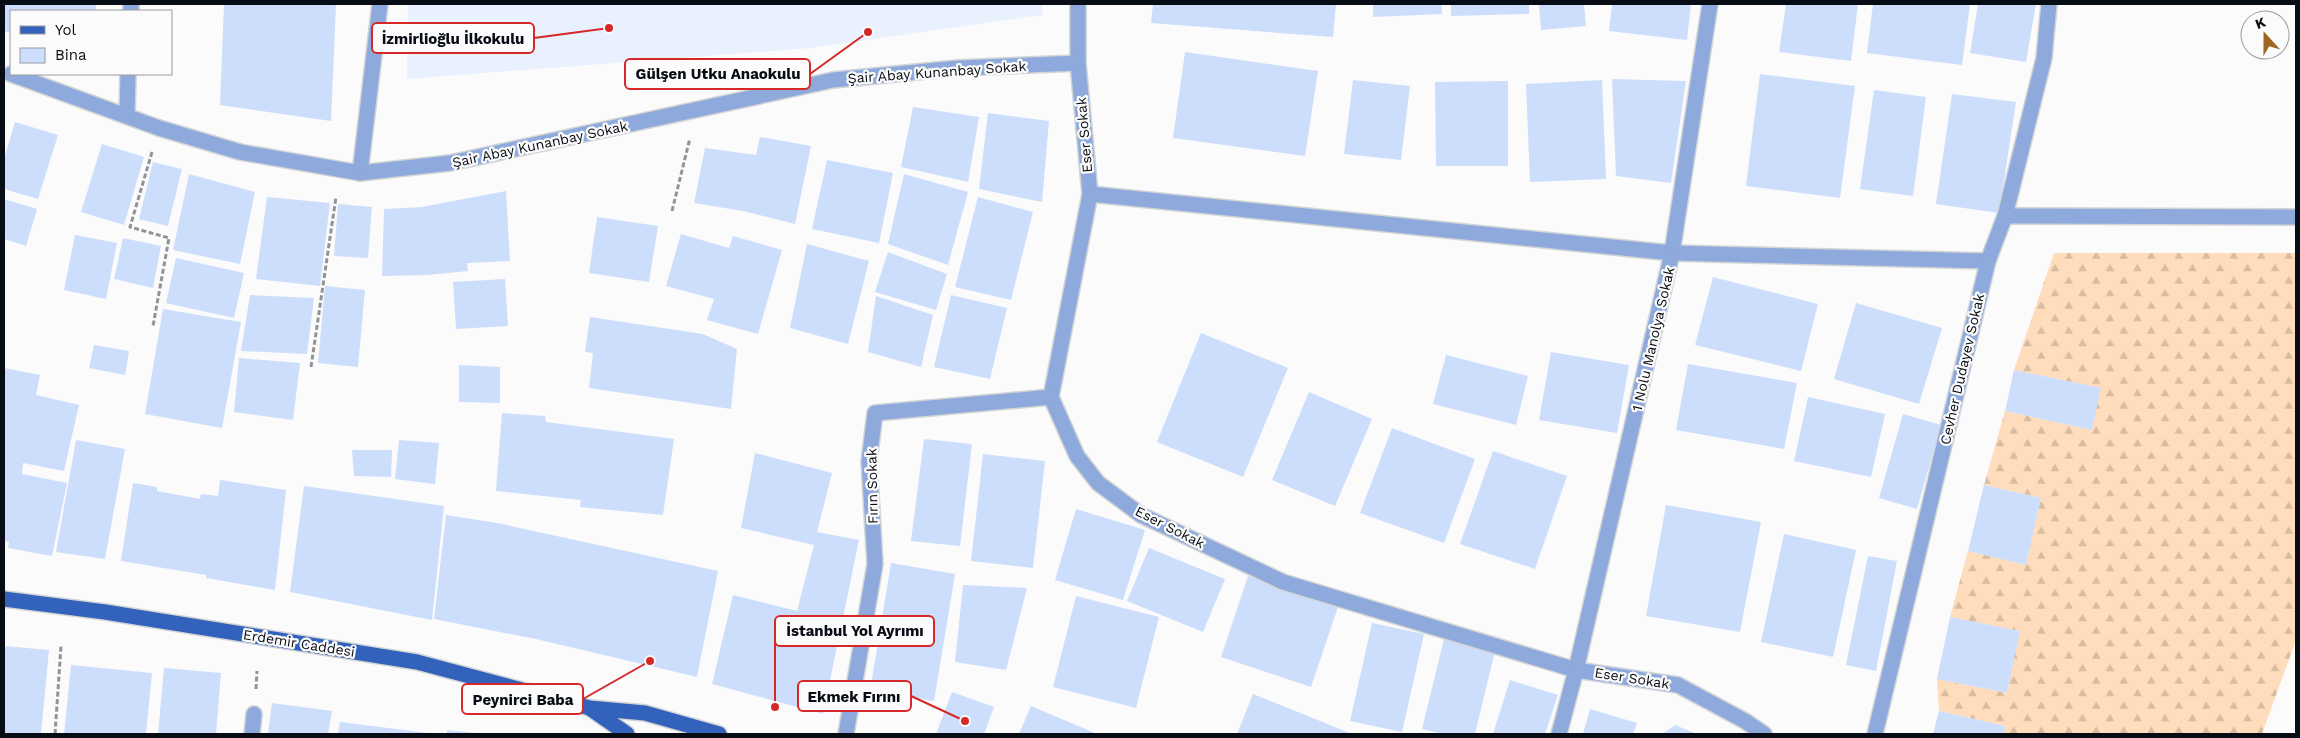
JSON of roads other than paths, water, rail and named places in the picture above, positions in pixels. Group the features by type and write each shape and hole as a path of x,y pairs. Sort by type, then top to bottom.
{"main road":[{"name":"Erdemir Caddesi","path":"4,599 105,612 417,662 590,708 646,712 719,734"},
{"name":"Erdemir Caddesi","path":"590,708 627,734"}],"street":[{"path":"360,172 380,4"},
{"name":"Eser Sokak","path":"1078,4 1078,63 1090,194 1051,397 1077,456 1098,483 1141,515 1282,582 1576,670 1678,685 1745,720 1764,734"},
{"name":"1 Nolu Manolya Sokak","path":"1576,670 1672,253 1710,4"},
{"name":"Cevher Dudayev Sokak","path":"1875,734 1988,261 2006,216 2044,58 2049,4"},
{"name":"Şair Abay Kunanbay Sokak","path":"14,75 127,116 240,152 360,172 450,163 833,80 958,68 1078,63"},
{"path":"127,116 128,75"},
{"path":"1090,194 1672,253 1988,261"},
{"path":"2006,216 2296,217"},
{"name":"Fırın Sokak","path":"846,734 874,564 869,461 875,413 1051,397"},
{"name":"Eser Sokak","path":"1559,734 1576,670"},
{"path":"252,734 254,714"}],"place":[{"name":"İzmirlioğlu İlkokulu","path":"609,28"},
{"name":"Gülşen Utku Anaokulu","path":"868,32"},
{"name":"Peynirci Baba","path":"650,661"},
{"name":"İstanbul Yol Ayrımı","path":"775,707"},
{"name":"Ekmek Fırını","path":"965,721"}]}
